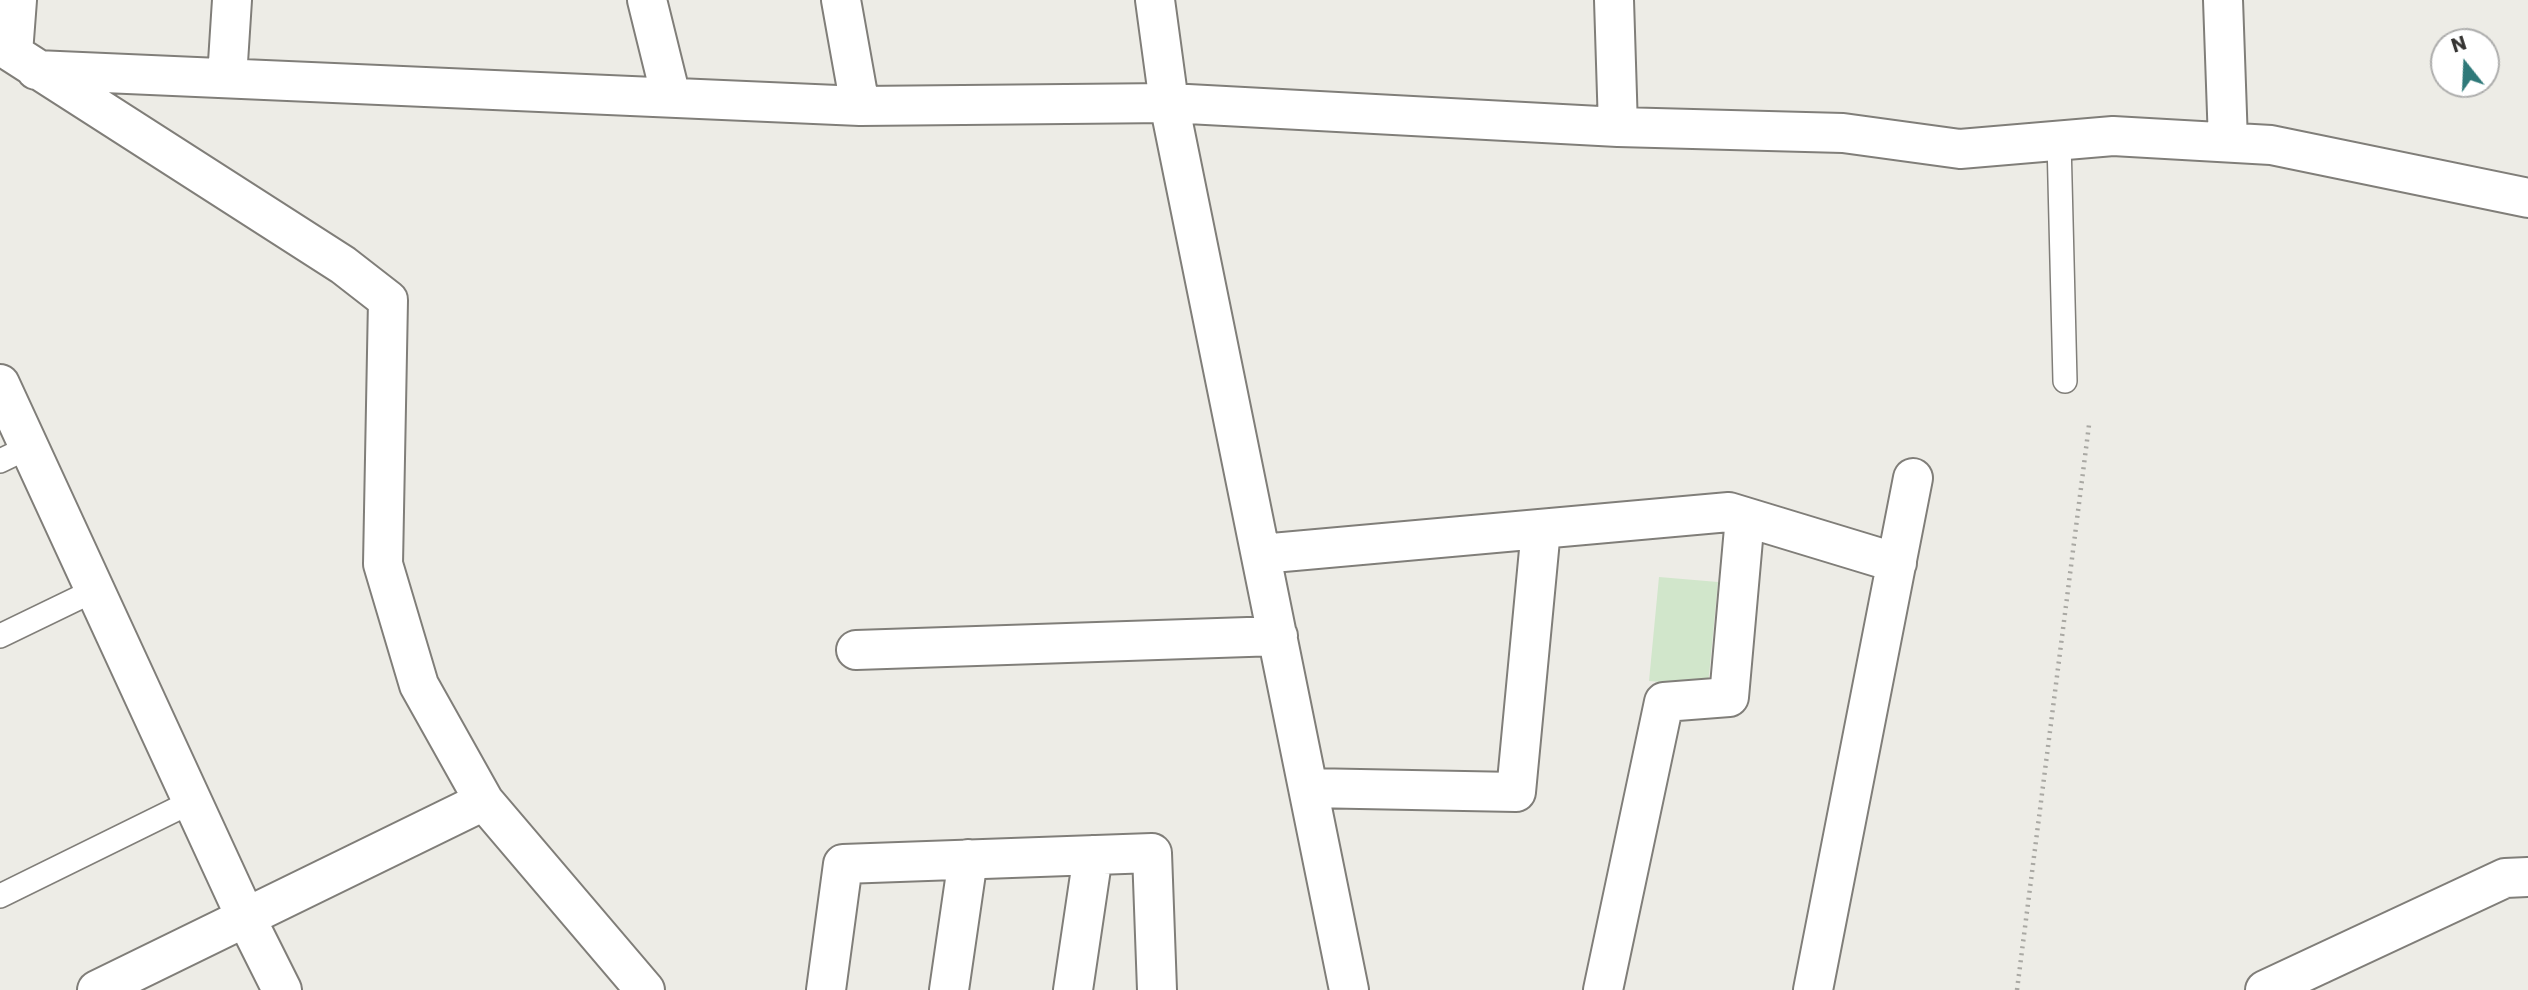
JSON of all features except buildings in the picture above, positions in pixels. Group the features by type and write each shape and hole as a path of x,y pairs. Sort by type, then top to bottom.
{"street":[{"path":"16,56 17,0"},
{"path":"227,78 232,0"},
{"path":"647,0 671,97"},
{"path":"841,0 860,106"},
{"path":"1155,0 1169,103 1349,990"},
{"path":"1614,0 1618,127"},
{"path":"2223,0 2228,142"},
{"path":"16,56 227,78 860,106 1169,103 1618,127 1843,133 1960,149 2113,136 2228,142 2271,145 2528,198"},
{"path":"16,56 343,265 388,300 383,564 419,685 484,801 645,990"},
{"path":"0,384 15,454 95,590 246,918 282,990"},
{"path":"1813,990 1913,478"},
{"path":"1261,554 1728,512 1897,563"},
{"path":"1603,990 1664,702 1729,697 1745,517"},
{"path":"1308,788 1516,792 1541,530"},
{"path":"856,650 1278,636"},
{"path":"97,990 484,801"},
{"path":"826,990 843,864 1152,853 1157,990"},
{"path":"1073,990 1093,855"},
{"path":"950,990 968,859"},
{"path":"2265,990 2505,878 2528,877"}],"lane":[{"path":"2059,141 2065,381"},
{"path":"0,636 95,590"},
{"path":"0,896 193,801"}],"path":[{"path":"2017,990 2089,425"}],"green space":[{"path":"1659,577 1718,582 1708,686 1649,681"}]}
